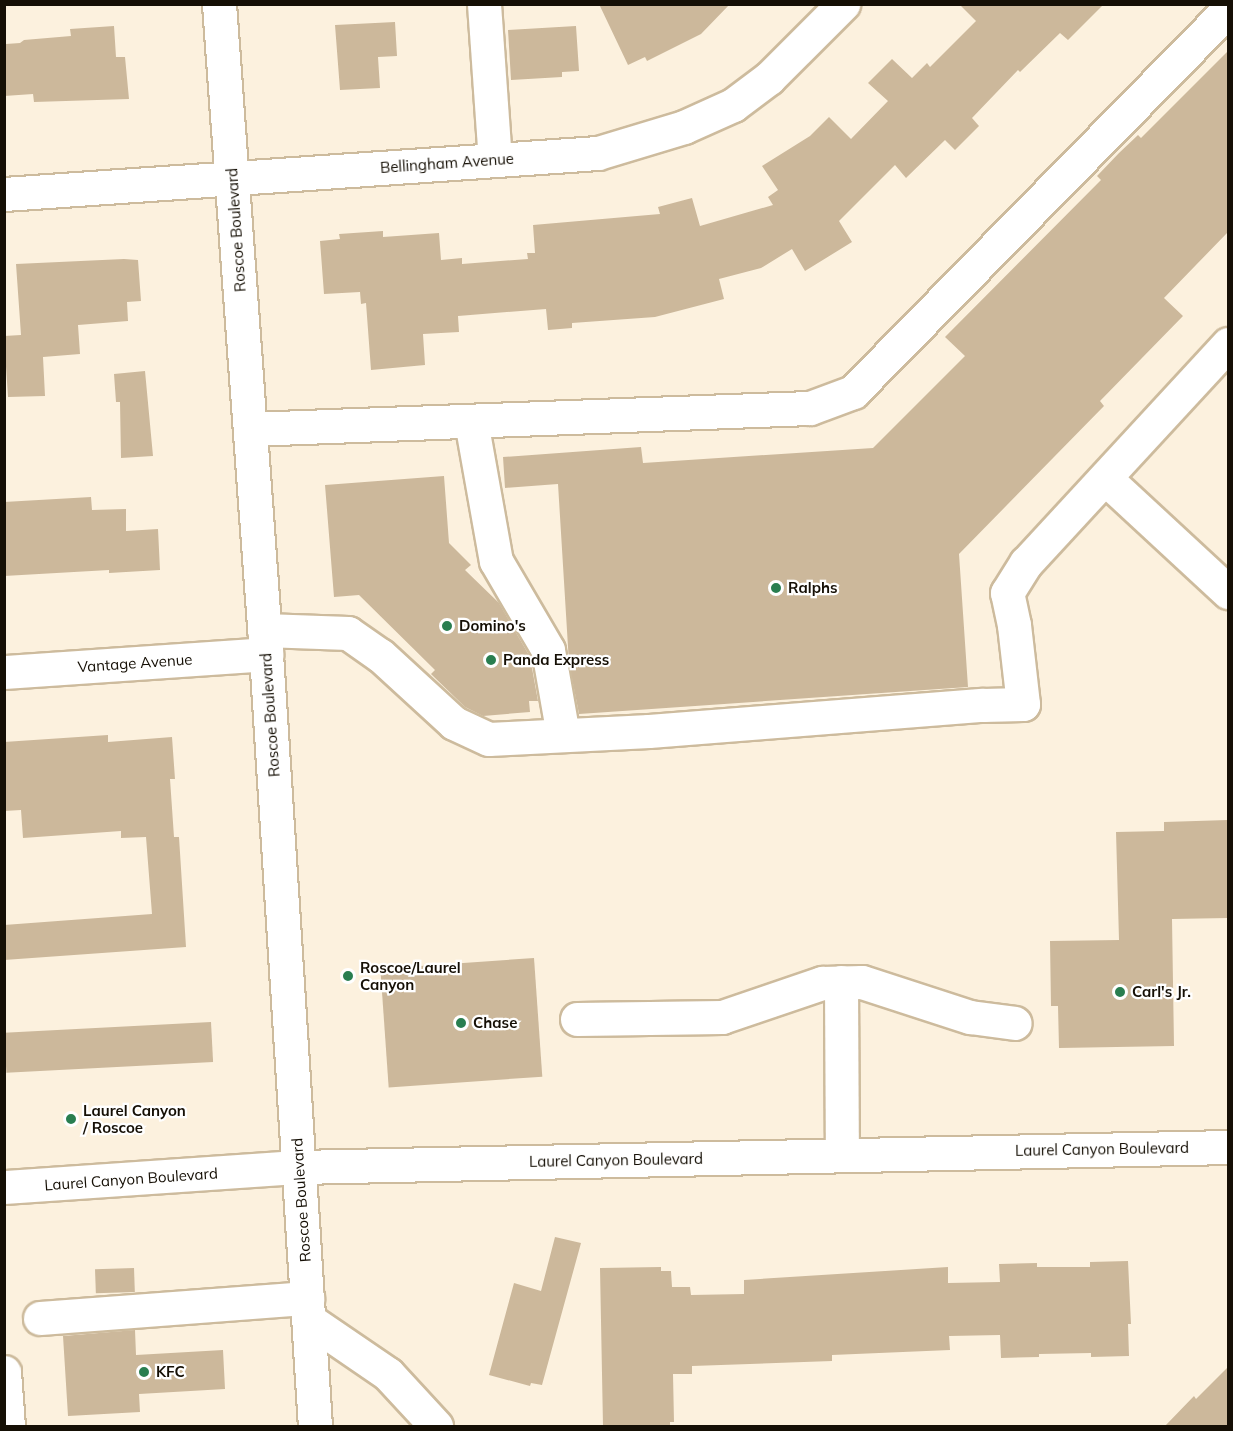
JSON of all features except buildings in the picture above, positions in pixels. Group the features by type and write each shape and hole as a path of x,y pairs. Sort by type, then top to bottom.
{"main road":[{"name":"Roscoe Boulevard","path":"219,4 265,642 315,1426"},
{"path":"484,4 495,160"},
{"name":"Bellingham Avenue","path":"4,194 598,153 684,127 733,105 769,78 843,4"},
{"path":"250,429 810,408 853,392 1228,10"},
{"path":"1228,344 1105,478 1228,592"},
{"path":"471,421 496,561 548,650 563,735"},
{"name":"Vantage Avenue","path":"4,672 348,633 380,655 454,723 489,739 650,731 984,705 1023,704 1014,625 1007,592 1026,562 1105,478"},
{"path":"577,1019 722,1017 822,982 862,982 970,1017 1015,1023"},
{"path":"841,982 842,1155"},
{"name":"Laurel Canyon Boulevard","path":"4,1187 298,1167 1228,1147"},
{"path":"40,1318 308,1309 388,1374 436,1426"},
{"path":"4,1372 8,1426"}],"place":[{"name":"Ralphs","path":"776,588"},
{"name":"Domino's","path":"447,626"},
{"name":"Panda Express","path":"491,660"},
{"name":"Roscoe/Laurel Canyon","path":"348,976"},
{"name":"Carl's Jr.","path":"1120,992"},
{"name":"Chase","path":"461,1023"},
{"name":"Laurel Canyon / Roscoe","path":"71,1119"},
{"name":"KFC","path":"144,1372"}]}
